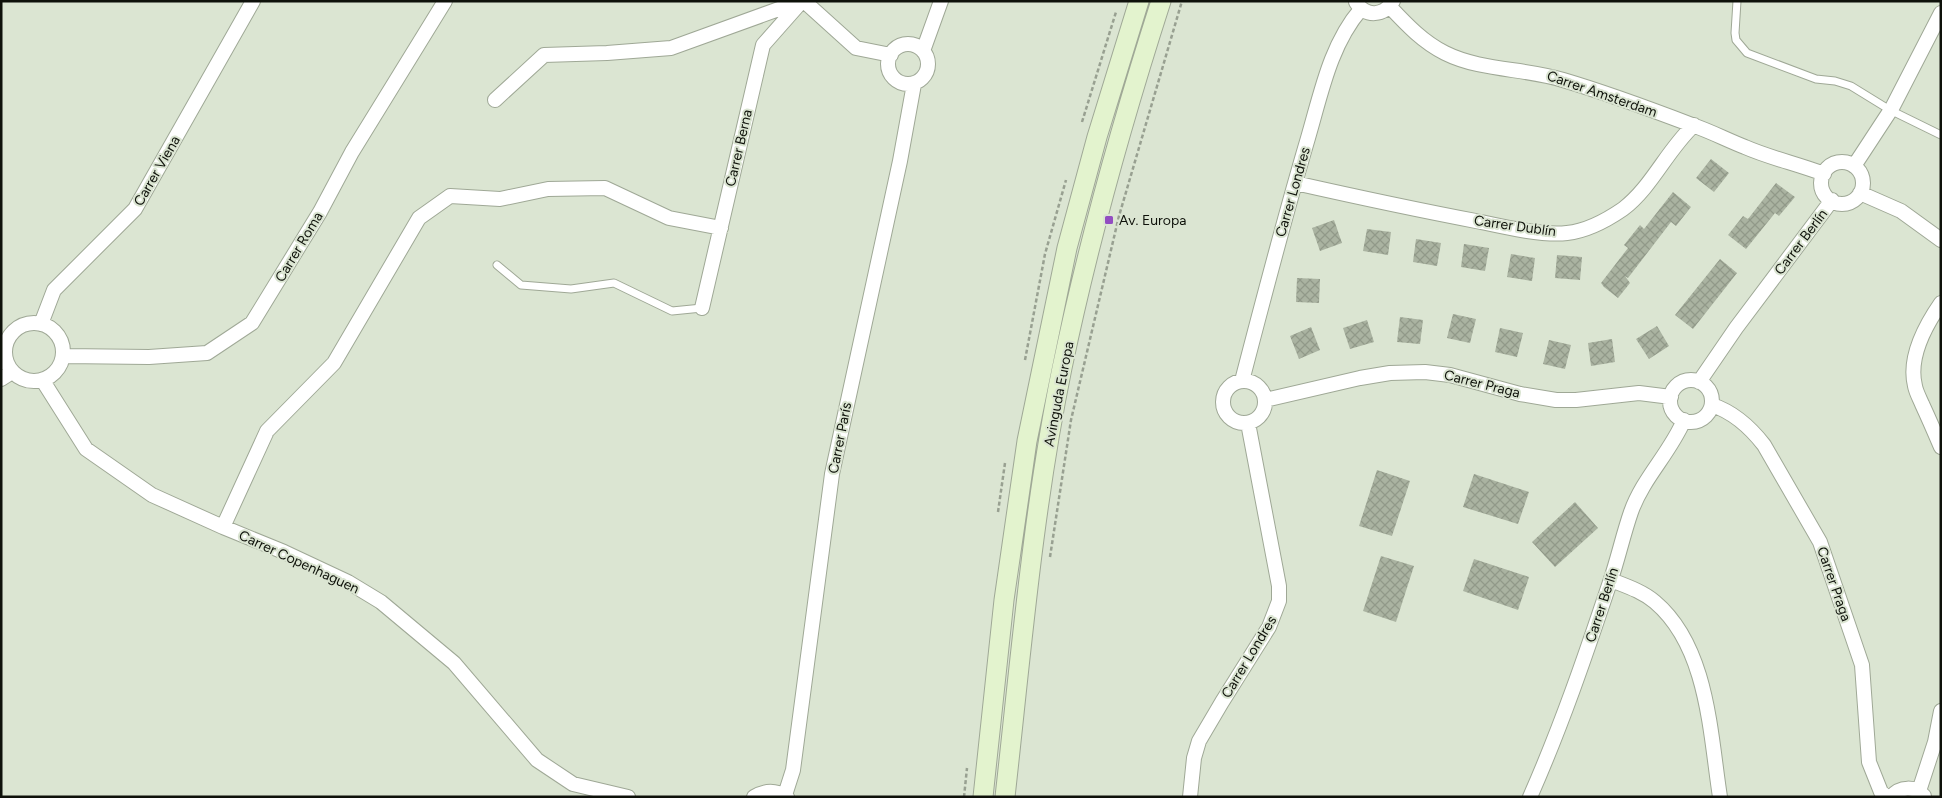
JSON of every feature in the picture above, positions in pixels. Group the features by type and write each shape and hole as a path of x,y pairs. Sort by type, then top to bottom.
{"main road":[{"name":"Avinguda Europa","path":"982,797 1004,600 1027,441 1067,248 1105,110 1139,1"},
{"name":"Avinguda Europa","path":"1005,797 1034,537 1062,369 1088,253 1161,1"},
{"path":"1021,482 1042,485"}],"street":[{"name":"Carrer Viena","path":"41,324 54,290 135,210 253,1"},
{"name":"Carrer Roma","path":"64,356 149,357 207,353 252,323 320,212 352,152 445,1"},
{"path":"496,100 544,55 671,48 802,1 856,48 891,55"},
{"name":"Carrer Berna","path":"702,308 763,45 802,1"},
{"path":"923,51 942,1"},
{"path":"1359,5 1366,12 1379,13 1392,4"},
{"name":"Carrer Amsterdam","path":"1392,4 1412,30 1446,54 1458,58 1546,74 1609,94 1694,125 1746,148 1824,174"},
{"name":"Carrer Londres","path":"1242,382 1295,183 1334,56 1359,5"},
{"path":"1854,166 1890,110 1941,13"},
{"path":"906,44 923,51 928,63 928,70 925,76 914,84 901,83 891,74 888,61 894,50 906,44"},
{"name":"Carrer París","path":"786,796 793,770 832,474 900,161 914,84"},
{"name":"Carrer Dublín","path":"1295,183 1391,205 1478,222 1533,231 1567,233 1595,225 1624,207 1643,189 1682,136 1694,125"},
{"path":"1845,162 1854,166 1861,174 1863,180 1860,193 1850,202 1843,204 1832,200 1825,194 1822,188 1824,174 1832,165 1838,163 1845,162"},
{"path":"223,527 267,431 334,363 419,218 450,196 500,199 548,189 605,188 669,218 721,228"},
{"path":"1860,193 1901,211 1941,240"},
{"name":"Carrer Berlín","path":"1699,382 1736,328 1832,200"},
{"path":"1941,303 1922,336 1914,369 1915,386 1941,447"},
{"path":"30,323 41,324 51,328 58,335 63,345 64,356 61,365 52,376 43,381 30,382 21,378 7,376 5,347 9,337 20,326 30,323"},
{"name":"Carrer Praga","path":"1265,400 1360,378 1390,373 1425,372 1459,377 1520,394 1556,400 1576,400 1639,393 1671,397"},
{"path":"1689,380 1699,382 1707,387 1711,393 1712,404 1704,417 1698,420 1684,420 1674,412 1671,406 1671,397 1676,386 1682,382 1689,380"},
{"name":"Carrer Copenhaguen","path":"43,381 86,449 152,495 284,552 348,582 381,602 454,663 537,760 573,784 628,797"},
{"path":"1242,382 1256,384 1261,389 1265,400 1261,415 1256,420 1248,423 1236,422 1230,418 1223,399 1230,387 1242,382"},
{"name":"Carrer Praga","path":"1712,404 1737,417 1755,433 1764,445 1820,542 1862,665 1869,762 1882,792 1887,797"},
{"name":"Carrer Berlín","path":"1530,797 1571,696 1637,498 1644,484 1677,437 1684,420"},
{"name":"Carrer Londres","path":"1190,797 1194,758 1199,741 1269,627 1279,601 1279,586 1248,423"},
{"path":"1610,580 1636,590 1654,601 1668,614 1680,632 1699,674 1706,695 1720,797"},
{"path":"1891,797 1898,790 1904,788 1910,788 1922,794 1941,711"},
{"path":"754,797 762,792 771,791 786,796"}],"lane":[{"path":"1737,1 1736,40 1747,53 1816,80 1835,81 1851,86 1890,110 1941,135"},
{"path":"497,265 521,285 571,289 614,283 672,311 702,308"}],"path":[{"path":"1050,563 1071,420 1118,216 1182,1"}],"building":[{"path":"1711,159 1729,173 1714,192 1696,178"},
{"path":"1776,183 1795,197 1779,216 1775,213 1746,249 1728,235 1743,216 1748,219"},
{"path":"1673,192 1691,207 1676,226 1671,222 1628,278 1625,276 1630,283 1618,298 1601,283 1628,248 1624,245 1640,225 1644,229"},
{"path":"1334,220 1342,243 1320,251 1312,228"},
{"path":"1367,229 1391,232 1388,255 1363,251"},
{"path":"1416,239 1441,243 1437,266 1413,262"},
{"path":"1464,244 1489,248 1485,271 1461,267"},
{"path":"1511,254 1535,258 1532,281 1507,277"},
{"path":"1557,255 1582,257 1580,280 1555,278"},
{"path":"1720,259 1737,273 1693,329 1675,315"},
{"path":"1297,278 1320,279 1319,303 1296,302"},
{"path":"1453,314 1476,319 1470,343 1447,338"},
{"path":"1400,317 1423,320 1420,344 1397,342"},
{"path":"1367,320 1374,342 1350,349 1343,328"},
{"path":"1657,326 1669,346 1649,359 1636,339"},
{"path":"1311,327 1320,350 1299,359 1290,336"},
{"path":"1500,328 1523,333 1517,357 1495,352"},
{"path":"1612,339 1615,362 1591,366 1588,343"},
{"path":"1549,340 1571,345 1565,369 1543,364"},
{"path":"1377,470 1410,481 1392,536 1359,526"},
{"path":"1474,474 1529,492 1518,524 1463,507"},
{"path":"1575,502 1598,528 1555,567 1532,542"},
{"path":"1381,556 1414,566 1396,622 1363,611"},
{"path":"1474,559 1529,577 1518,610 1463,591"}],"place":[{"name":"Av. Europa","path":"1109,220"}]}
